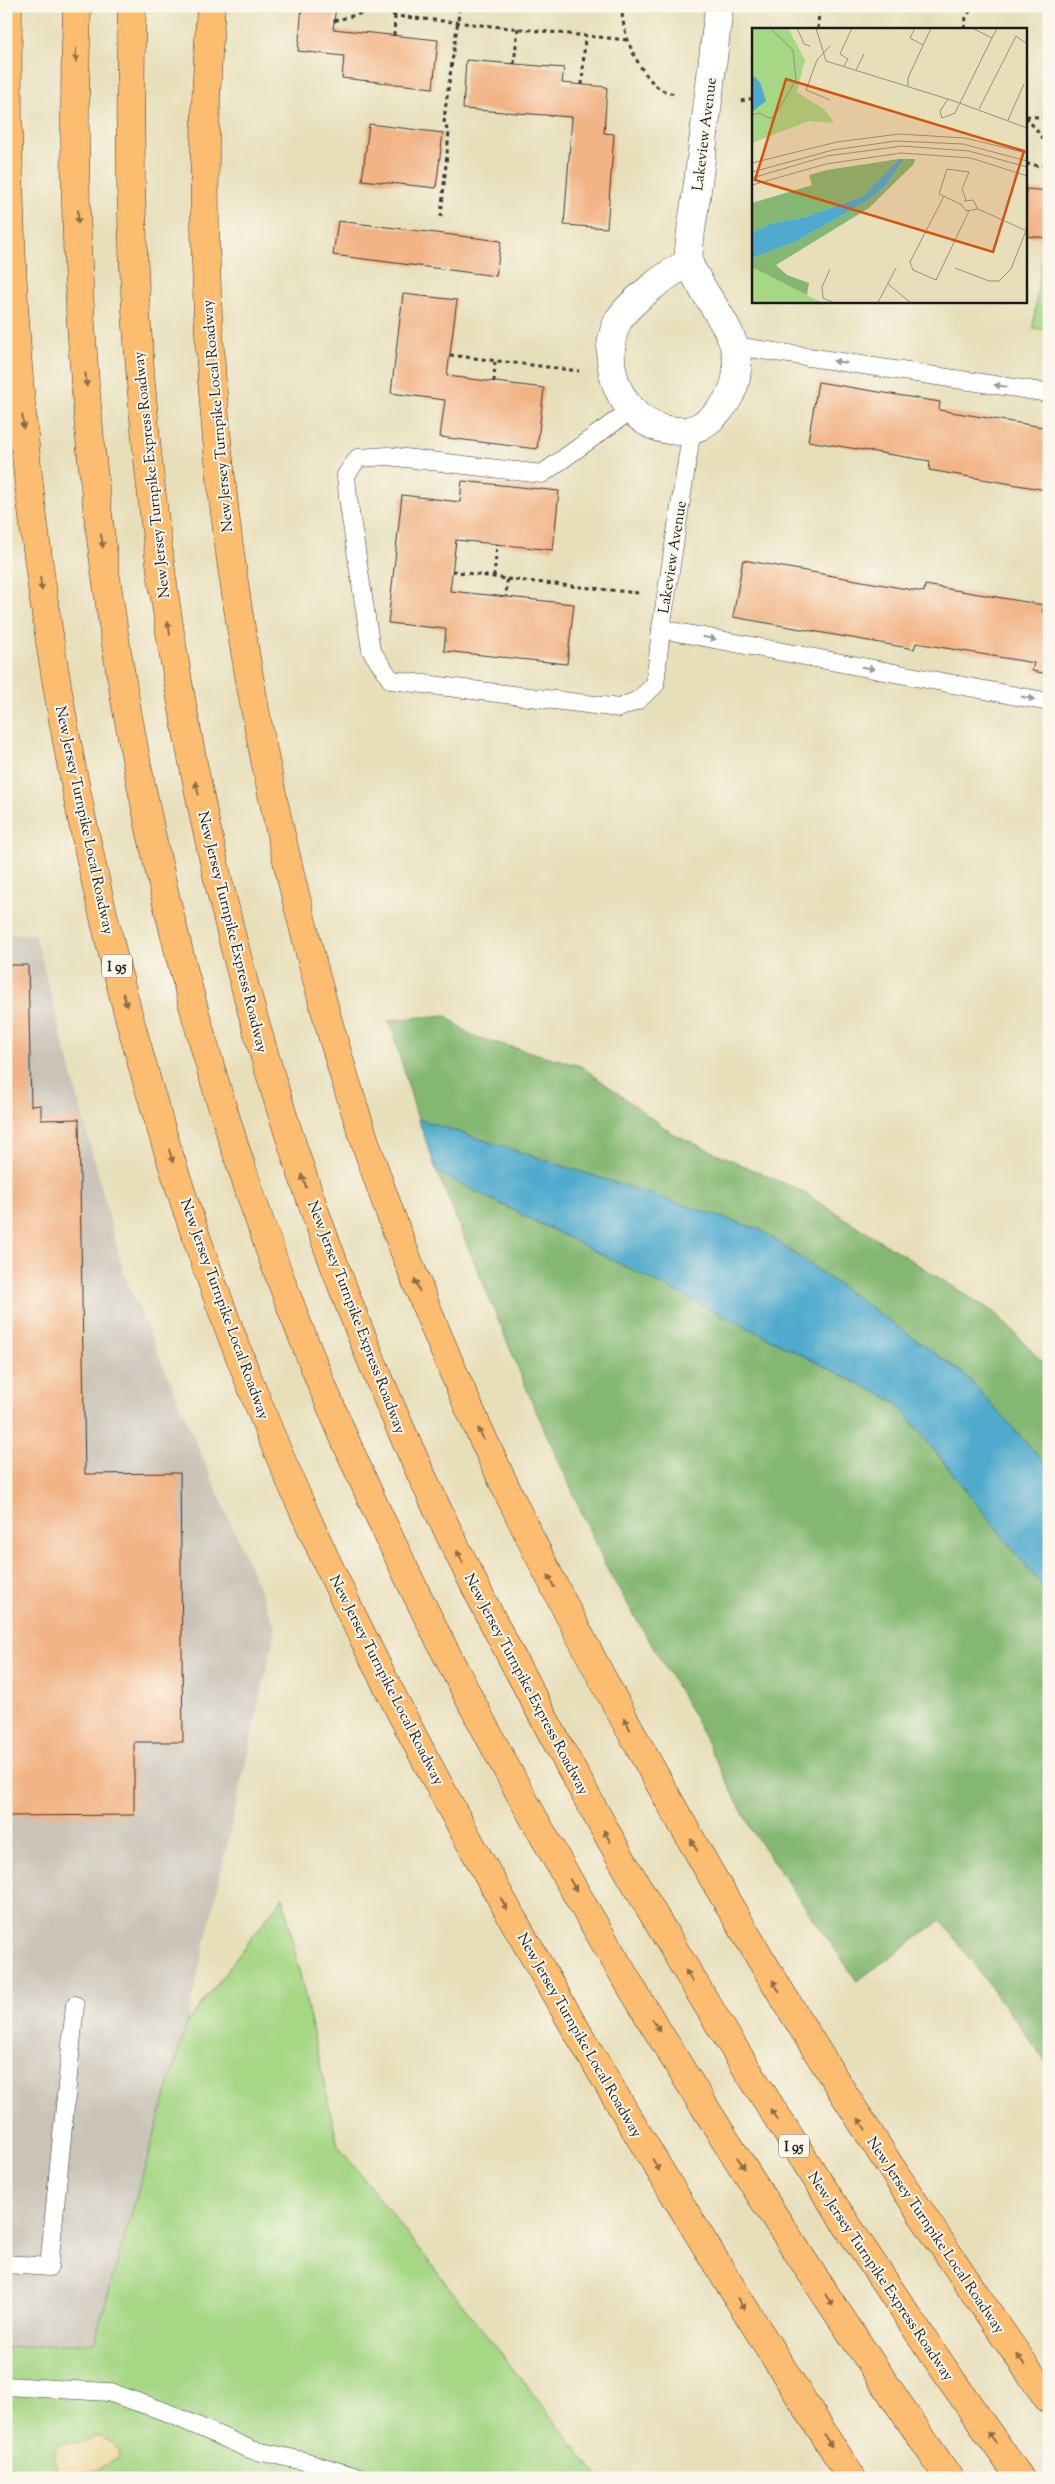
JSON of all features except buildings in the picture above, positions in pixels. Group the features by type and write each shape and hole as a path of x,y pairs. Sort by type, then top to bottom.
{"highway":[{"name":"New Jersey Turnpike Local Roadway","path":"8,6 8,140 12,276 17,354 32,518 55,676 76,794 99,897 132,1028 199,1244 262,1412 314,1533 380,1670 480,1861 616,2099 713,2259 852,2478"},
{"path":"77,6 78,272 99,519 127,706 141,782 197,1015 246,1178 298,1323 368,1492 442,1644 540,1828 609,1948 737,2157 876,2370 950,2478"},
{"name":"New Jersey Turnpike Express Roadway","path":"132,6 130,182 133,265 143,419 154,526 178,688 194,778 240,968 277,1101 303,1178 358,1326 395,1417 467,1573 589,1801 664,1936 796,2151 892,2295 1020,2478"},
{"name":"New Jersey Turnpike Local Roadway","path":"211,6 206,115 206,268 220,480 248,672 260,739 289,873 340,1064 413,1276 453,1373 542,1564 650,1767 742,1929 828,2070 925,2221 1049,2400"}],"street":[{"name":"Lakeview Avenue","path":"689,262 719,6"},
{"path":"689,262 711,305 726,323 735,346 737,377 730,396 711,418 692,429 680,431 660,428 644,421 631,410 617,389 610,367 611,345 618,321 654,284 689,262"}],"lane":[{"path":"735,346 1049,393"},
{"name":"Lakeview Avenue","path":"631,410 542,474 388,456 358,458 346,475 347,490 371,650 391,680 619,708 638,700 655,685 661,629 692,429"},
{"path":"661,629 1049,702"},
{"path":"6,2264 48,2267 75,2005"},
{"path":"6,2386 108,2392 161,2410 252,2450 304,2461 360,2478"}],"path":[{"path":"334,21 366,12 374,6"},
{"path":"379,6 394,16 627,40"},
{"path":"441,217 449,132 444,124 445,111 460,6"},
{"path":"622,6 627,40 632,53 660,89 707,106"},
{"path":"818,28 819,6"},
{"path":"964,28 966,18 973,6"},
{"path":"394,16 394,36"},
{"path":"514,64 518,28"},
{"path":"582,85 585,36"},
{"path":"1028,116 1049,115"},
{"path":"1028,119 1049,146"},
{"path":"1028,164 1049,167"},
{"path":"450,355 586,372 610,367"},
{"path":"494,382 495,361"},
{"path":"494,577 497,544"},
{"path":"452,571 506,579 666,596"},
{"path":"506,579 506,597"}],"shaded area":[{"path":"6,934 35,934 124,1274 276,1628 187,2023 94,2342 6,2348"}],"green space":[{"path":"1042,256 1049,257 1049,330 1033,328"},
{"path":"445,1015 472,1036 581,1066 673,1134 801,1191 995,1313 1049,1369 1049,1468 964,1374 761,1230 418,1119 389,1020"},
{"path":"437,1172 896,1402 1049,1595 1049,2066 941,1920 857,1981 752,1831 692,1713 607,1569 530,1397"},
{"path":"283,1897 338,2146 599,2478 6,2478 6,2348 94,2342 187,2023"}],"sand":[{"path":"98,2436 108,2440 115,2446 120,2452 119,2458 97,2469 79,2474 71,2475 58,2469 54,2458 56,2447 63,2443 79,2443"}],"water":[{"path":"418,1119 761,1230 964,1374 1049,1468 1049,1595 896,1402 437,1172"}]}
